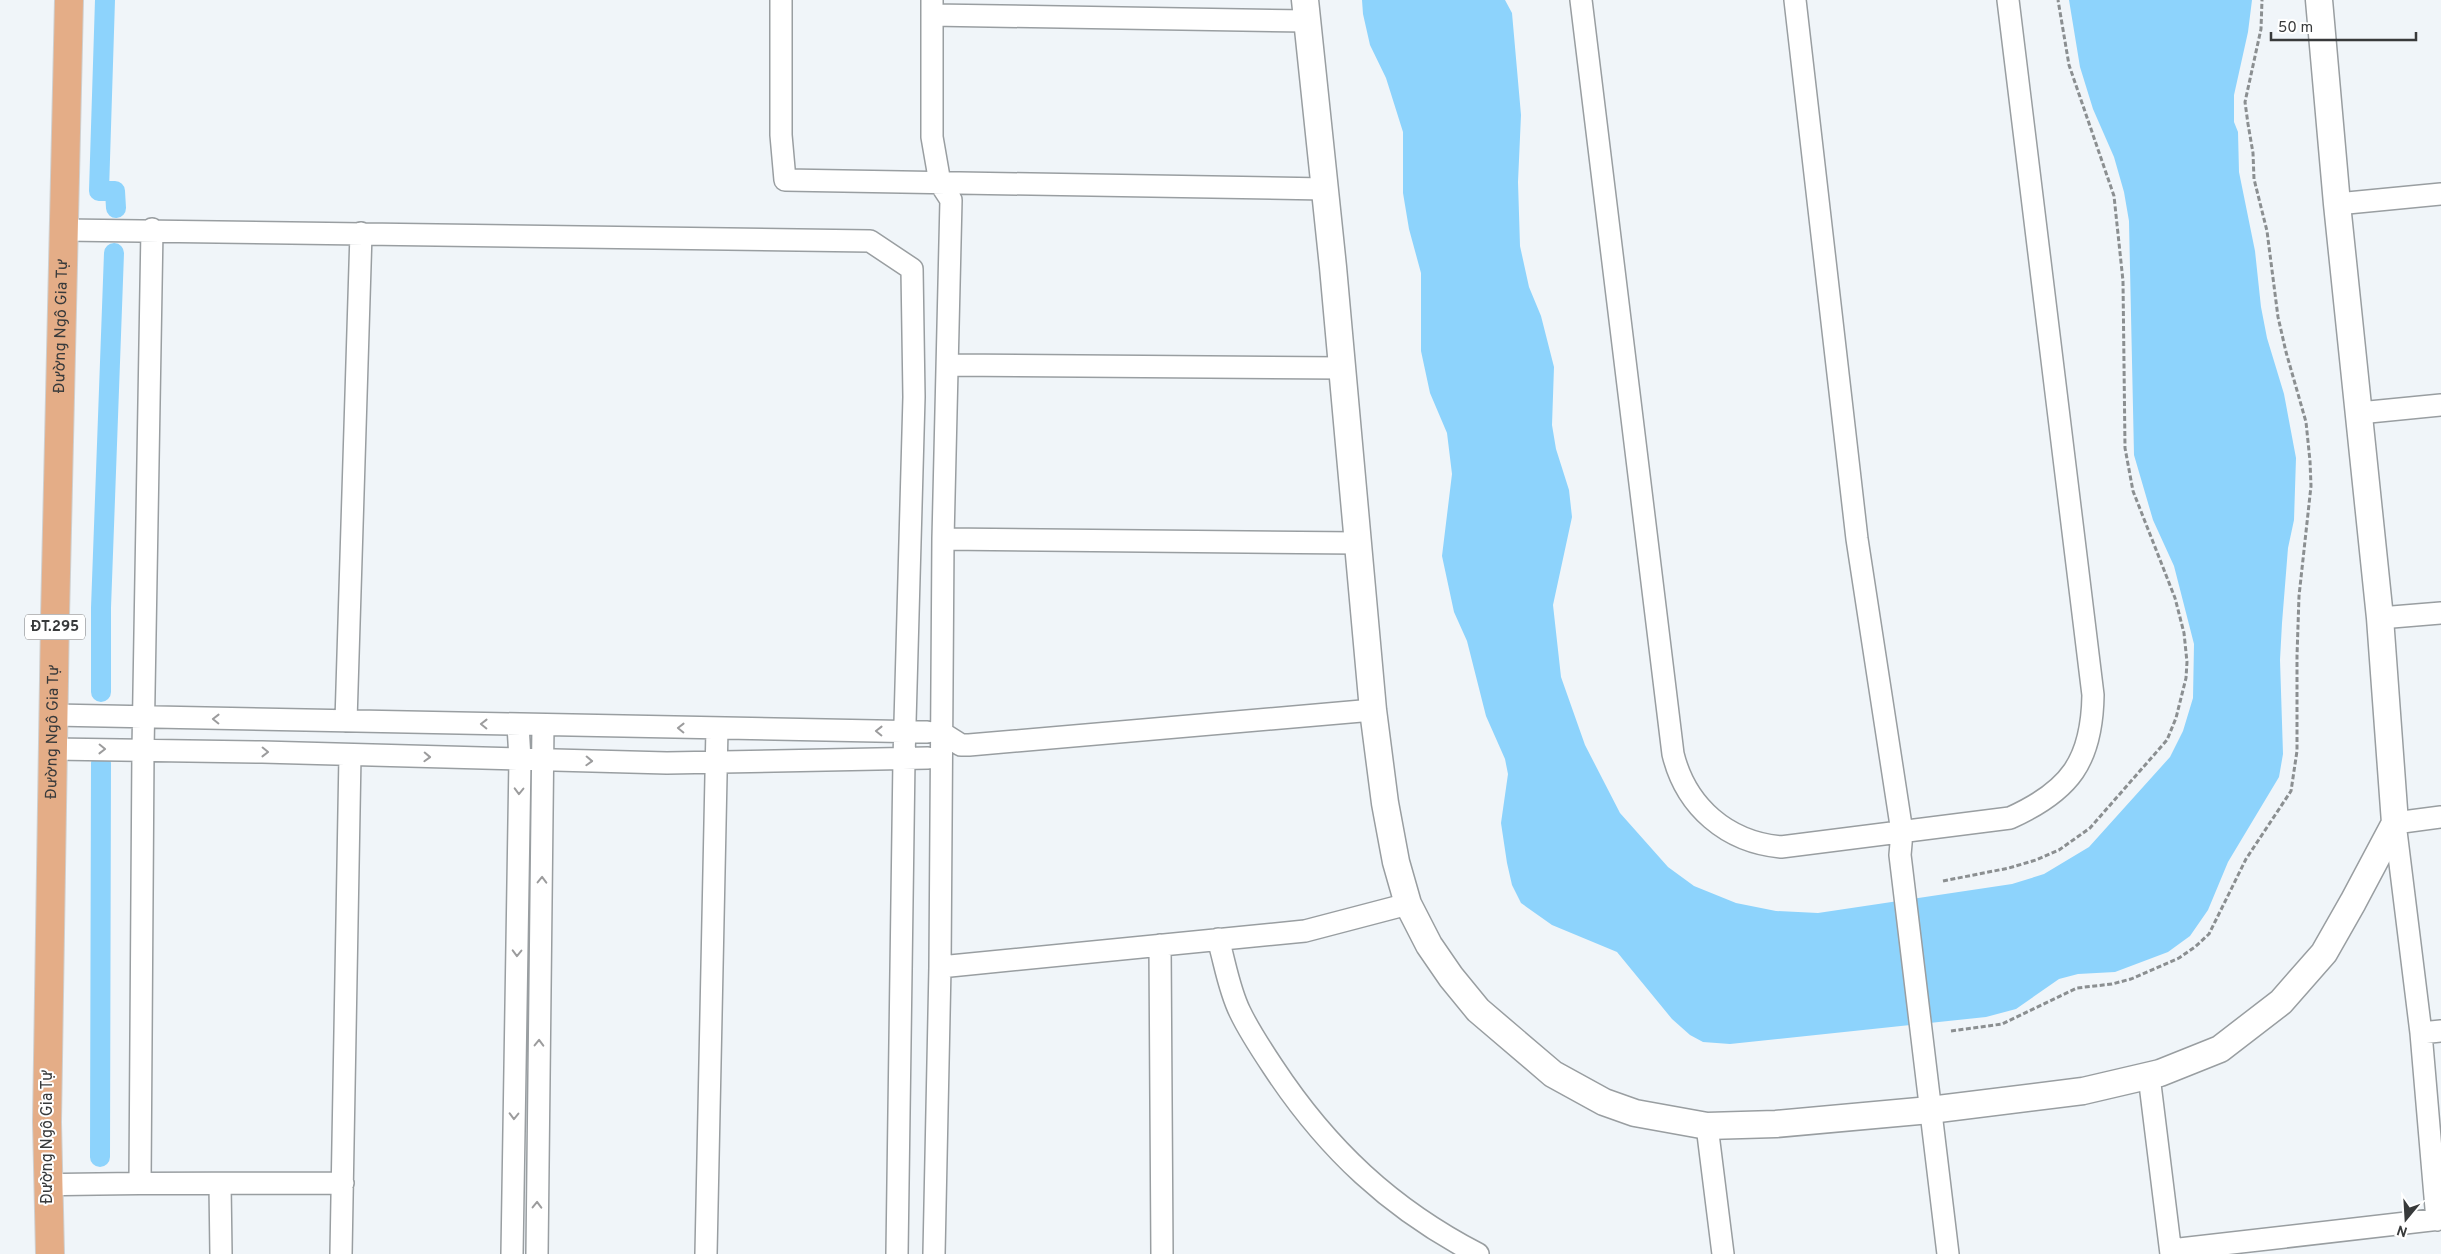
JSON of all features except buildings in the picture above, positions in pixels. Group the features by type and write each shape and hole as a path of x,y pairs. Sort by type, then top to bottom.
{"main road":[{"name":"Đường Ngô Gia Tự","path":"50,1254 48,1185 53,749 69,0"}],"street":[{"path":"781,0 781,135 785,180 1325,189"},
{"path":"1581,0 1673,754 1678,771 1692,799 1714,822 1747,840 1763,845 1802,845 2010,818 2034,808 2056,791 2077,766 2087,746 2092,695 2008,0"},
{"path":"1796,0 1857,539 1902,832 1900,855 1948,1254"},
{"path":"2149,1076 2171,1252 2439,1220 2431,1032 2403,882 2395,823 2380,618 2319,0"},
{"path":"934,1254 940,967 935,732 943,539 951,200 940,183 932,137 932,8 1306,10 1325,189 1373,710 1385,803 1396,862 1408,904 1429,945 1451,977 1478,1010 1553,1074 1604,1102 1635,1113 1707,1126 1776,1124 1930,1110 2083,1091 2149,1076 2220,1049 2281,1002 2324,953 2395,823"},
{"path":"2338,204 2441,194"},
{"path":"64,230 870,241 912,270 914,397 904,759 897,1254"},
{"path":"140,1182 143,750 152,230"},
{"path":"341,1254 345,754 342,721 361,233"},
{"path":"948,365 1342,368"},
{"path":"2359,413 2441,406"},
{"path":"943,539 1358,543"},
{"path":"2380,618 2441,612"},
{"path":"53,749 345,754 666,763 904,759 935,758 961,745 1373,710"},
{"path":"54,715 935,732 961,745"},
{"path":"512,1254 520,759 518,724"},
{"path":"536,1254 543,725"},
{"path":"706,1254 717,728"},
{"path":"2395,823 2441,817"},
{"path":"2365,877 2387,868 2395,871 2403,882"},
{"path":"940,967 1305,930 1408,904"},
{"path":"1218,939 1239,1010 1252,1035 1298,1104 1332,1146 1357,1170 1418,1219 1478,1254"},
{"path":"1160,946 1162,1254"},
{"path":"516,982 540,982"},
{"path":"1707,1126 1723,1254"},
{"path":"513,1167 538,1166"},
{"path":"48,1185 140,1182 220,1184 343,1182"},
{"path":"220,1184 221,1254"}],"path":[{"path":"1943,881 2009,868 2036,860 2059,850 2090,828 2167,740 2176,718 2186,678 2187,662 2182,624 2175,598 2133,491 2125,448 2123,281 2114,196 2069,65 2058,0"},
{"path":"1951,1031 2002,1024 2077,988 2131,979 2179,958 2195,947 2209,934 2246,859 2290,791 2298,751 2296,695 2299,606 2310,477 2309,438 2278,318 2267,231 2254,180 2253,153 2245,102 2261,29 2262,0"}],"water":[{"path":"1362,0 1505,0 1512,13 1521,115 1518,182 1520,246 1529,287 1541,316 1554,367 1552,425 1556,449 1569,490 1572,517 1553,605 1561,677 1585,745 1620,813 1668,867 1694,886 1736,903 1776,911 1818,913 2012,884 2044,874 2089,847 2170,757 2183,731 2193,698 2194,644 2174,566 2153,520 2134,455 2129,221 2124,192 2114,157 2093,109 2080,67 2069,0 2252,0 2248,32 2234,95 2234,122 2238,132 2239,172 2255,251 2261,307 2267,338 2284,394 2296,458 2294,520 2288,548 2280,660 2283,754 2279,777 2228,862 2208,910 2190,936 2168,952 2115,972 2078,974 2059,979 2016,1009 1986,1017 1730,1044 1703,1042 1690,1035 1672,1019 1617,952 1552,925 1521,903 1512,885 1501,823 1508,774 1505,759 1486,716 1467,641 1454,612 1442,556 1452,474 1447,433 1430,393 1421,351 1421,273 1409,229 1403,193 1403,132 1386,78 1370,45"}],"waterway":[{"path":"105,0 99,191 115,191 116,208"},
{"path":"101,692 101,608 114,253"},
{"path":"100,1157 101,763"}]}
